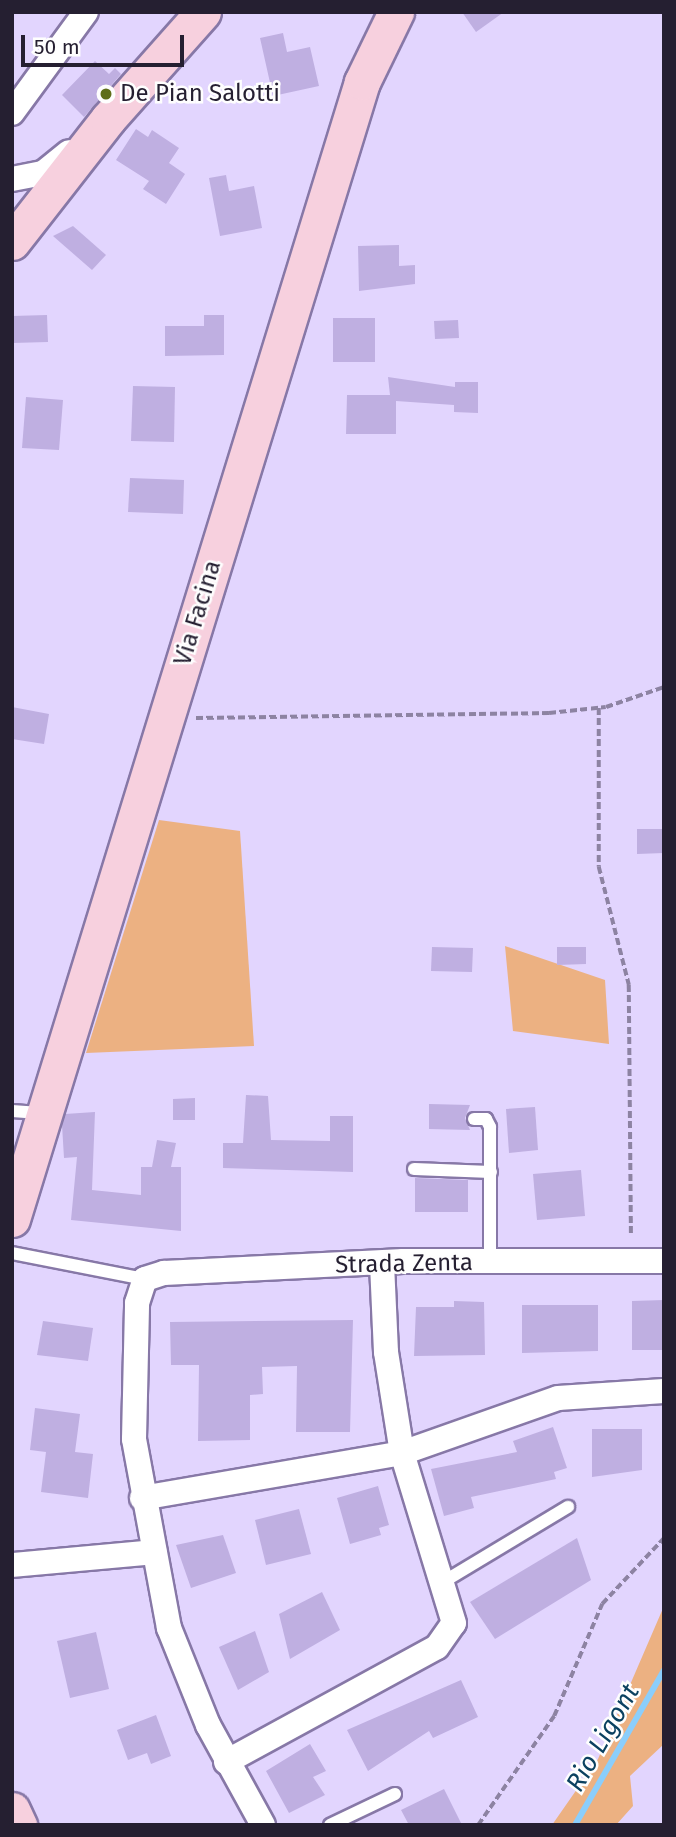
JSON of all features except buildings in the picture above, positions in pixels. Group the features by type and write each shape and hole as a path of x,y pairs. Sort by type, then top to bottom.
{"main road":[{"path":"12,242 108,119 203,12"},
{"name":"Via Facina","path":"12,1219 28,1112 166,719 362,82 396,12"},
{"path":"12,1810 19,1825"}],"street":[{"path":"12,113 86,12"},
{"path":"12,179 43,173 108,119"},
{"name":"Strada Zenta","path":"145,1279 164,1273 382,1263 632,1264 664,1261"},
{"path":"226,1762 437,1647 454,1623 402,1452 386,1352 382,1263"},
{"path":"145,1279 136,1303 131,1384 142,1498 169,1628 226,1762 263,1825"},
{"path":"142,1498 402,1452 558,1398 664,1391"},
{"path":"16,1561 154,1552"}],"lane":[{"path":"474,1119 486,1119 490,1126 491,1263"},
{"path":"414,1169 491,1172"},
{"path":"12,1252 145,1279"},
{"path":"443,1582 568,1507"},
{"path":"330,1825 395,1794"}],"path":[{"path":"166,719 599,708 664,687"},
{"path":"599,708 599,867 629,985 632,1264"},
{"path":"478,1825 554,1716 602,1604 664,1538"}],"shaded area":[{"path":"159,820 240,831 254,1046 86,1053"},
{"path":"505,946 605,980 609,1044 513,1031"},
{"path":"664,1606 664,1744 630,1776 633,1806 616,1825 552,1825 598,1759"}],"waterway":[{"name":"Rio Ligont","path":"575,1825 664,1670"}],"place":[{"name":"De Pian Salotti","path":"106,94"}]}
